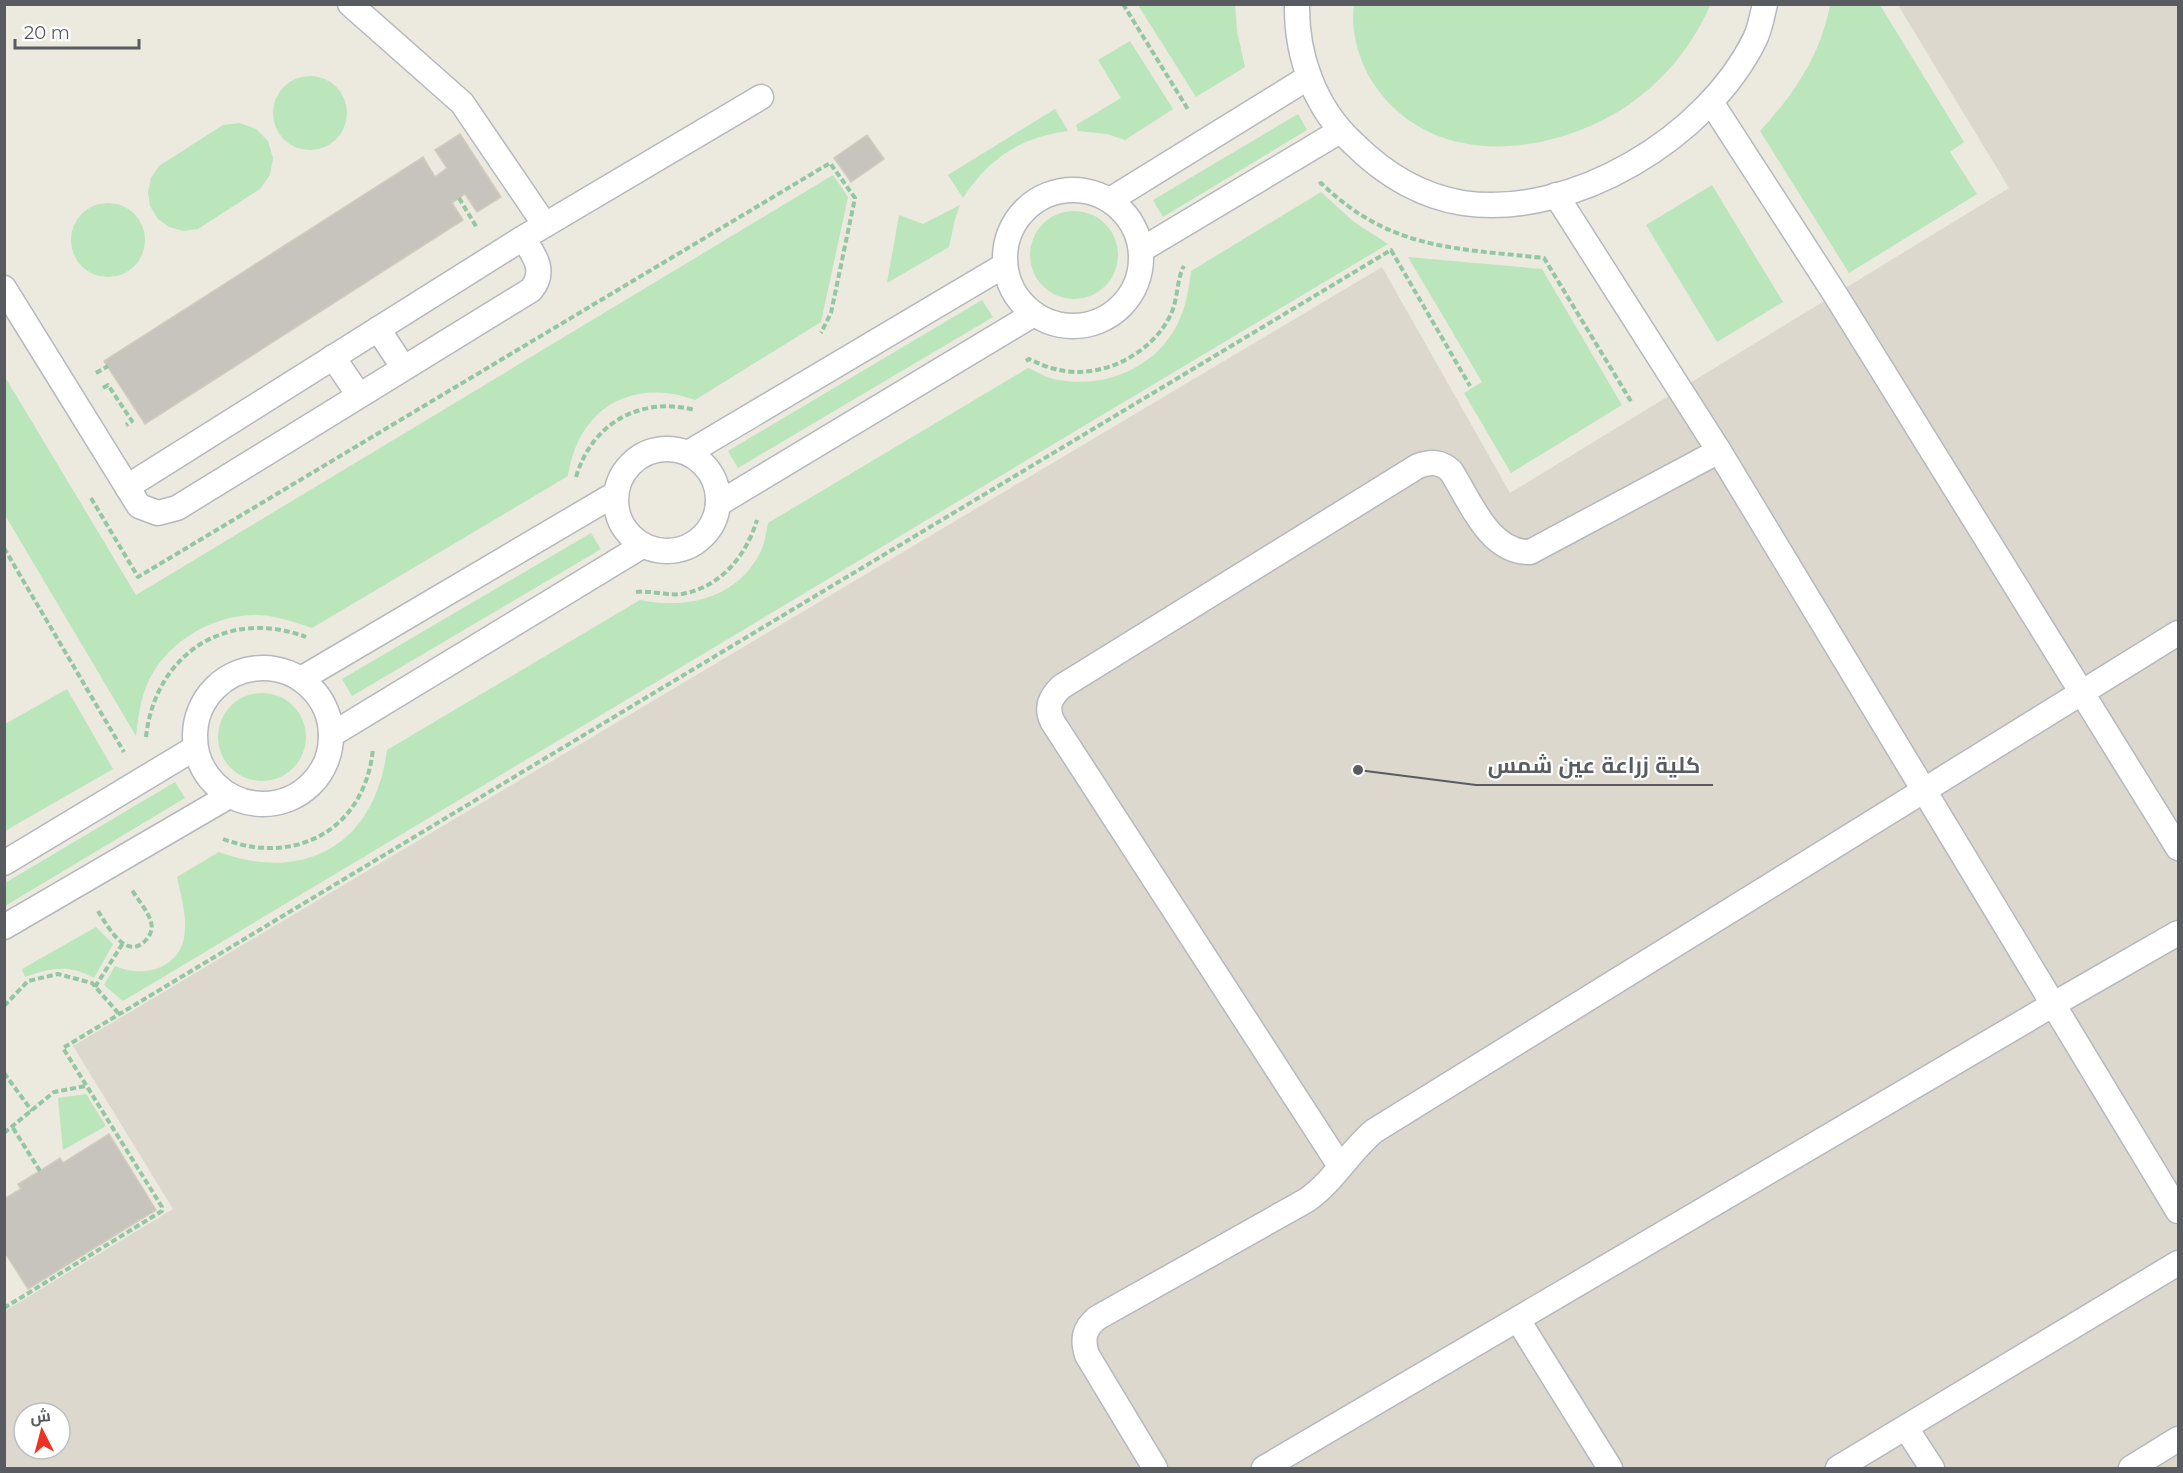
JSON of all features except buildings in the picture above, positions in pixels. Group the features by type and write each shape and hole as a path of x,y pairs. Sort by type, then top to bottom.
{"lane":[{"path":"350,4 462,103 545,225"},
{"path":"1297,4 1297,26 1309,77 1323,108 1340,131 1378,168 1429,193 1462,203 1508,205 1556,195 1613,174 1658,148 1712,102 1736,72 1756,38 1765,4"},
{"path":"1110,200 1309,77"},
{"path":"127,488 523,238 761,96"},
{"path":"1712,102 1842,304 2178,848"},
{"path":"1141,250 1340,131"},
{"path":"1073,189 1092,192 1110,200 1131,221 1141,250 1137,284 1115,311 1101,321 1067,326 1049,322 1034,314 1014,293 1005,265 1006,246 1011,228 1022,212 1036,200 1054,192 1073,189"},
{"path":"1556,195 1719,451 2178,1211"},
{"path":"4,288 139,506 147,512 168,512 531,290 537,283 539,265 523,238"},
{"path":"688,453 1005,265"},
{"path":"718,504 1034,314"},
{"path":"378,329 403,367"},
{"path":"333,357 358,394"},
{"path":"661,449 688,453 708,469 718,492 715,519 698,541 671,552 642,546 624,530 615,507 615,494 626,469 642,456 661,449"},
{"path":"1340,1166 1052,721 1049,703 1053,694 1060,687 1418,466 1436,462 1445,466 1451,471 1493,538 1510,550 1530,552 1719,451"},
{"path":"302,680 615,494"},
{"path":"331,735 642,546"},
{"path":"1155,1468 1087,1355 1084,1335 1089,1325 1307,1200 1321,1190 1340,1166 1374,1131 2178,633"},
{"path":"263,668 283,671 302,680 323,704 331,735 329,755 320,774 306,789 289,800 269,804 248,803 229,796 207,776 195,748 194,728 200,709 210,692 225,679 244,671 263,668"},
{"path":"4,863 195,748"},
{"path":"4,927 229,796"},
{"path":"1264,1468 2178,933"},
{"path":"1838,1468 2178,1263"},
{"path":"1518,1320 1610,1468"},
{"path":"1906,1428 1932,1468"},
{"path":"2131,1468 2178,1439"}],"path":[{"path":"1123,4 1206,140"},
{"path":"89,496 138,577 830,163 855,198 831,314 826,327 817,339"},
{"path":"1311,189 1321,183 1357,214 1401,236 1424,243 1544,258 1632,403"},
{"path":"4,1300 6,1306 162,1211 162,1207 63,1048 1391,250 1470,386"},
{"path":"1019,365 1029,359 1056,370 1079,372 1102,369 1124,361 1143,349 1159,333 1171,314 1179,293 1182,267 1192,261"},
{"path":"96,373 108,366"},
{"path":"575,481 588,448 612,422 644,407 661,405 696,410"},
{"path":"627,597 638,591 660,595 682,594 704,586 723,575 739,559 751,540 758,518"},
{"path":"4,549 141,781"},
{"path":"141,781 148,715 157,690 171,669 190,650 212,637 236,629 262,627 288,630 312,639"},
{"path":"221,838 241,846 262,849 284,848 305,843 324,833 342,820 356,804 366,785 372,764 374,743"},
{"path":"93,903 113,935 128,946 141,944 152,928 148,915 127,882"},
{"path":"132,890 141,884"},
{"path":"95,987 123,943"},
{"path":"4,1006 28,981 47,976 70,975 92,983 119,1014"},
{"path":"4,1073 32,1111"},
{"path":"4,1133 13,1128 54,1092 86,1086"},
{"path":"13,1128 40,1171"}],"shaded area":[{"path":"1898,5 2178,5 2178,1468 5,1468 5,1311 173,1209 73,1046 1382,267 1510,493 2009,188"}],"green space":[{"path":"1354,4 1710,5 1695,34 1676,61 1653,86 1627,106 1597,123 1564,136 1529,144 1495,146 1461,143 1429,132 1400,114 1376,87 1365,69 1355,37"},
{"path":"1138,5 1235,5 1237,31 1245,67 1196,97"},
{"path":"1830,5 1880,5 1964,142 1950,152 1977,194 1849,273 1760,131 1795,88 1813,57"},
{"path":"1130,41 1173,109 1125,140 1107,134 1078,131 1076,125 1121,98 1098,60"},
{"path":"310,76 331,82 341,92 347,113 341,134 331,144 310,150 289,144 279,134 273,113 279,92 289,82"},
{"path":"1055,109 1068,131 1035,138 1008,152 984,172 963,198 948,175"},
{"path":"1298,114 1307,130 1163,217 1153,200"},
{"path":"240,123 256,129 268,141 273,158 270,175 260,189 198,229 184,231 169,227 158,219 150,206 148,192 151,178 159,166 223,125"},
{"path":"833,175 848,197 821,322 695,400 672,394 650,393 629,396 611,404 596,416 583,433 574,453 568,476 312,628 259,615 224,619 191,634 164,657 154,671 142,699 136,736 5,515 5,377 136,595"},
{"path":"1712,185 1783,302 1717,342 1646,225"},
{"path":"1321,192 1354,222 1388,244 123,1001 104,985 115,966 127,970 151,970 162,966 179,952 185,922 177,877 219,852 251,861 281,863 308,858 332,848 352,832 368,810 380,782 387,750 640,600 658,603 693,601 725,590 751,567 762,548 768,523 1028,368 1051,378 1078,382 1114,377 1131,370 1161,348 1172,333 1185,305 1191,271"},
{"path":"108,203 129,209 139,219 145,240 139,261 129,271 108,277 87,271 77,261 71,240 77,219 87,209"},
{"path":"960,205 949,247 887,283 899,215 923,224"},
{"path":"1074,211 1091,214 1105,224 1115,238 1118,255 1115,272 1105,286 1091,296 1074,299 1057,296 1043,286 1033,272 1030,255 1033,238 1043,224 1057,214"},
{"path":"1408,257 1542,269 1622,405 1511,473 1464,393 1482,382"},
{"path":"982,300 993,317 738,468 728,451"},
{"path":"591,533 601,549 352,696 342,679"},
{"path":"67,689 113,769 5,831 5,724"},
{"path":"262,693 279,696 293,706 303,720 306,737 303,754 293,768 279,778 262,781 245,778 231,768 221,754 218,737 221,720 231,706 245,696"},
{"path":"175,782 185,798 5,906 5,883"},
{"path":"96,927 113,944 94,978 68,969 43,971 25,977 22,969"},
{"path":"86,1094 106,1126 63,1150 58,1098"}],"place":[{"name":"كلية زراعة عين شمس","path":"1358,770"}]}
